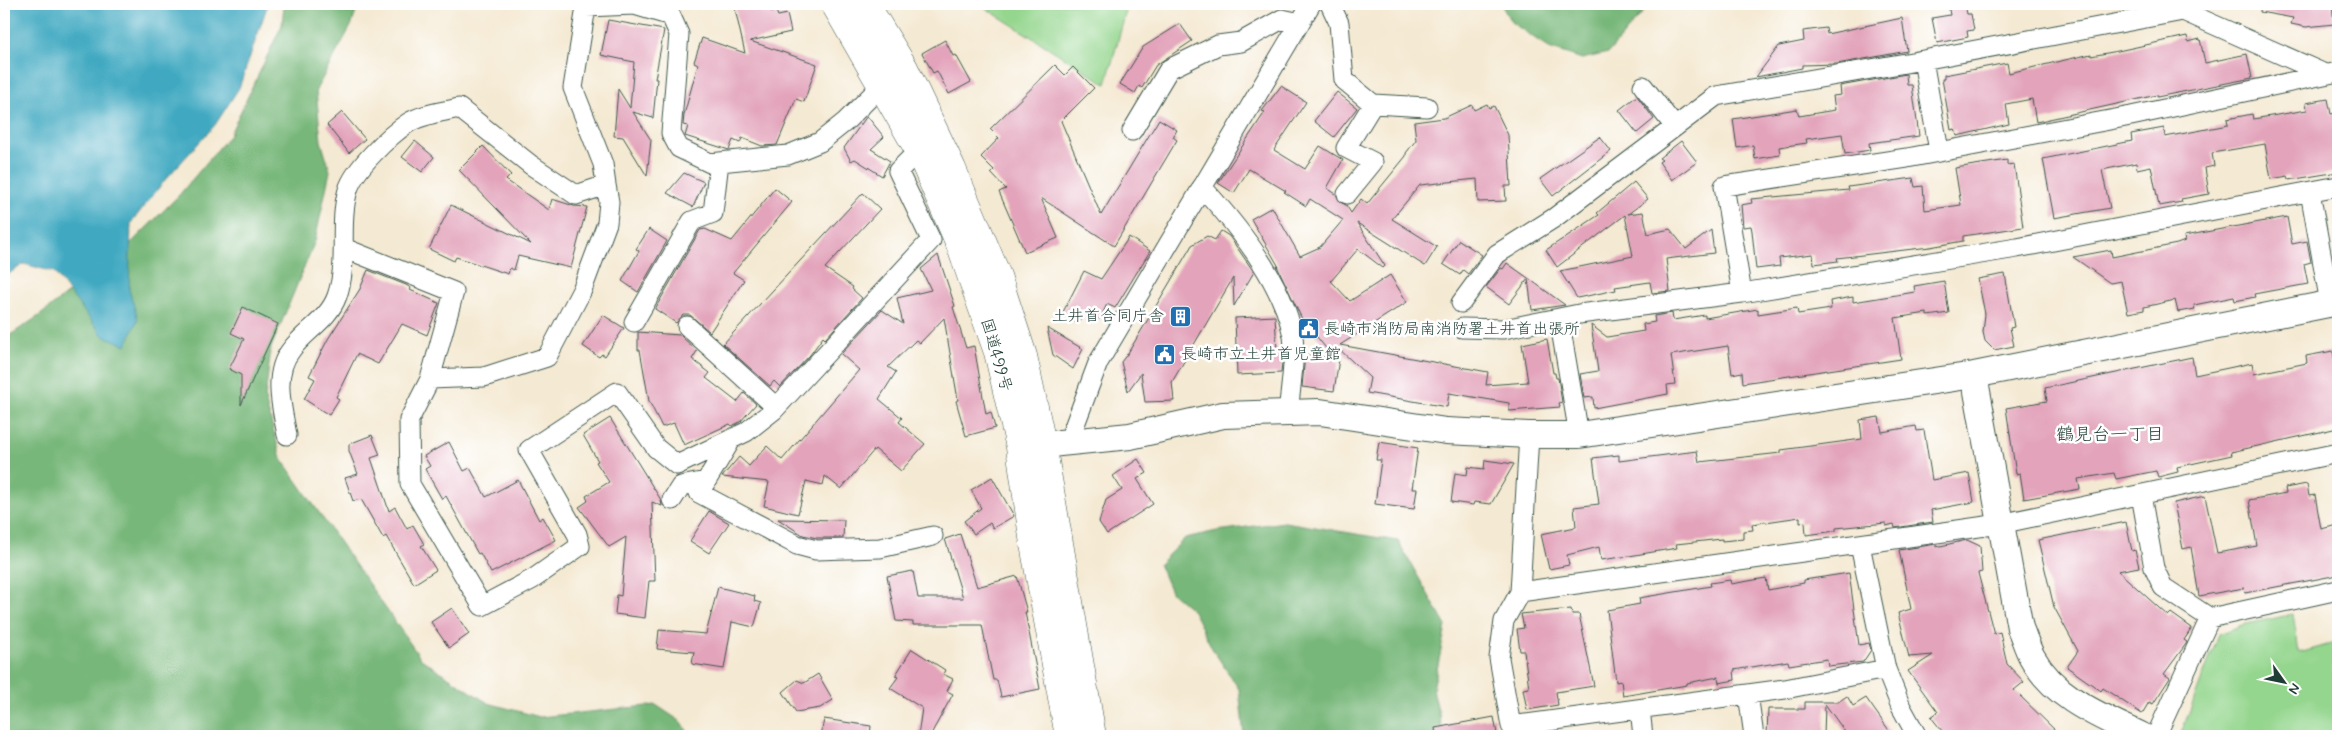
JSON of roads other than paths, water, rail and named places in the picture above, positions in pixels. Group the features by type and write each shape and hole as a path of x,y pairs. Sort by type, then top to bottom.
{"highway":[{"name":"国道499号","path":"835,4 883,84 919,150 960,244 998,352 1043,445 1034,544 1069,736"},
{"name":"国道499号","path":"866,4 912,84 952,169 997,276 1023,356 1043,445 1092,736"}],"street":[{"path":"1043,445 1098,363 1311,4"},
{"path":"1330,4 1339,23 1344,80 1373,104 1427,107"},
{"path":"430,379 484,377 547,357 582,290 607,223 608,202 603,164 573,88 586,7 634,5 671,16 679,34 671,132 679,148 710,163 788,155 820,142 845,122 883,84"},
{"path":"1461,303 1497,254 1554,218 1716,96 1924,60 2183,11 2332,73"},
{"path":"1132,131 1169,69 1218,45 1241,42 1282,19 1300,23"},
{"path":"1924,60 1939,151"},
{"path":"1742,293 1724,186 1907,158 2130,116 2332,73"},
{"path":"1643,86 1675,127"},
{"path":"1347,194 1373,162 1346,148 1373,104"},
{"path":"287,435 279,389 281,374 290,351 316,328 337,297 343,269 348,190 370,158 409,122 459,108 531,165 576,195 606,185"},
{"path":"344,248 454,292 430,379 410,420 410,484 482,606 533,579 580,546 577,534 529,450 617,392 656,448 676,465 746,432 776,407 931,240 898,171 919,150"},
{"path":"634,322 692,221 713,213 719,162"},
{"path":"1462,328 1504,329 1579,314 1742,293 2016,248 2338,186"},
{"path":"1202,187 1233,221 1260,261 1286,311 1293,338 1288,413"},
{"path":"1043,445 1130,436 1223,414 1320,412 1446,431 1529,436 1579,435 1974,375 2334,303 2310,192"},
{"path":"1559,318 1579,435"},
{"path":"687,326 776,407"},
{"path":"1974,375 2020,628 2032,657 2049,680 2068,699 2142,736"},
{"path":"1529,436 1520,592 1504,621 1499,658 1511,726 1536,729 1640,709 1748,694 1886,669"},
{"path":"732,439 699,493 797,545 816,550 880,548 933,536"},
{"path":"1520,592 2000,524 2338,452"},
{"path":"672,500 681,486 706,481"},
{"path":"2140,495 2154,568 2163,587 2210,618 2338,590"},
{"path":"1860,545 1886,669 1901,707 1916,736"},
{"path":"2156,736 2210,618"},
{"path":"1748,694 1754,736"},
{"path":"1640,709 1643,736"}],"water":[{"path":"4,4 268,4 239,88 215,125 165,180 131,223 129,290 138,319 126,345 103,336 54,272 24,264 4,277"}],"place":[{"name":"土井首合同庁舎","path":"1180,316"},
{"name":"長崎市消防局南消防署土井首出張所","path":"1308,329"},
{"name":"長崎市立土井首児童館","path":"1165,354"}],"district":[{"name":"鶴見台一丁目","path":"2110,435"}]}
